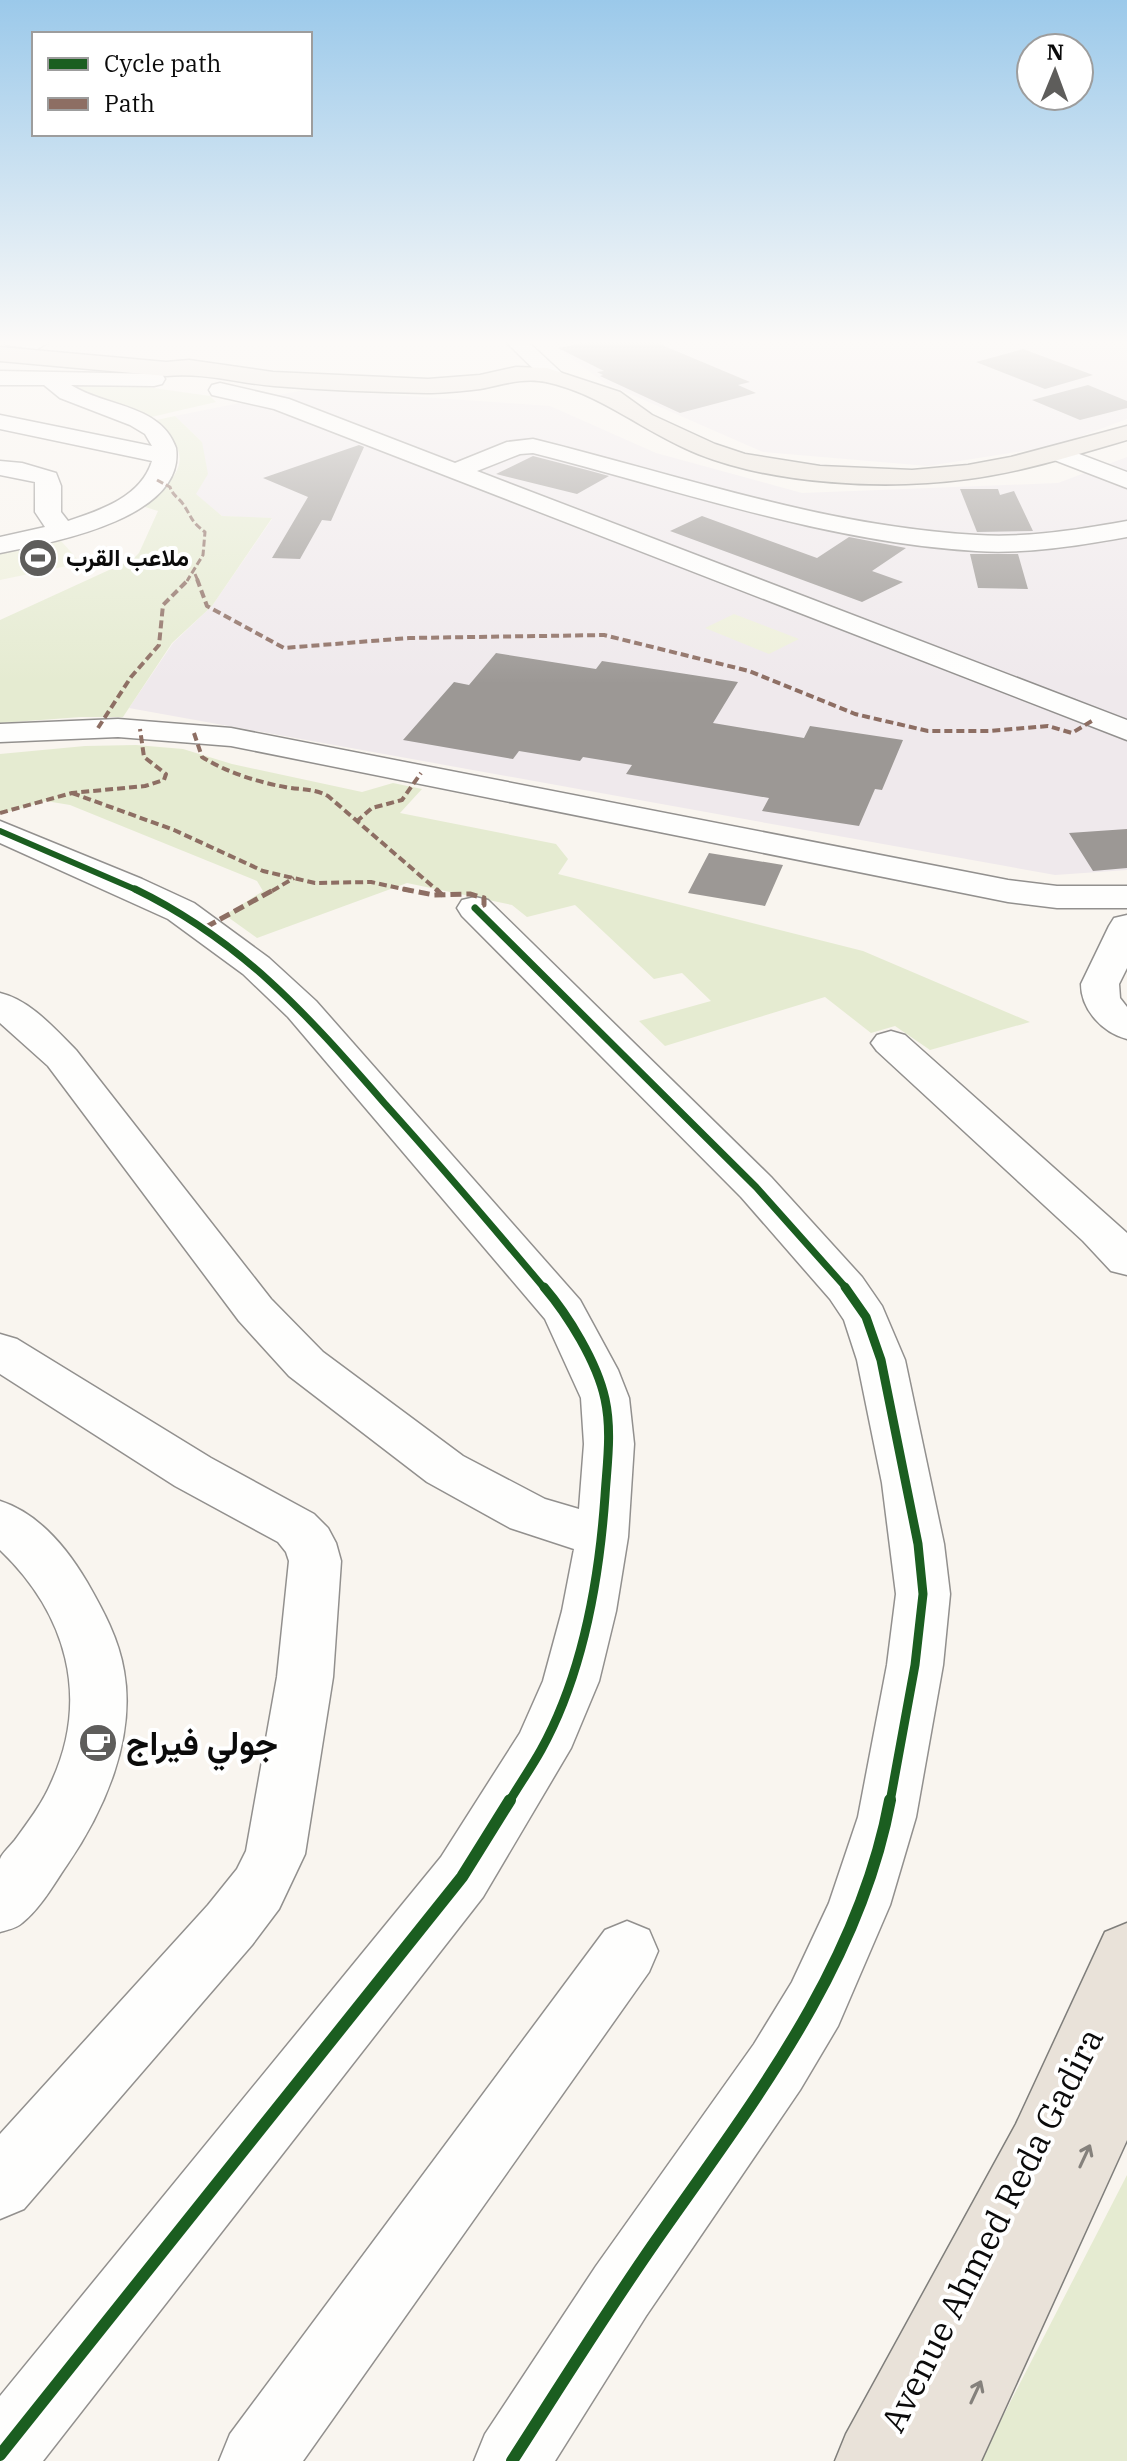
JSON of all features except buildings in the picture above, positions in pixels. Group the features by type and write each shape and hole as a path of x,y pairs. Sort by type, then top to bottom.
{"main road":[{"path":"723,455 741,461 820,473 912,477 968,472 1049,455"},
{"name":"Avenue Ahmed Reda Gadira","path":"873,2461 1014,2201 1064,2099 1127,1953"},
{"name":"Avenue Ahmed Reda Gadira","path":"940,2461 962,2421 1127,2066"}],"street":[{"path":"0,545 65,530 97,519 143,496 162,472 165,456 159,455"},
{"path":"418,455 1127,731"},
{"path":"456,471 496,455"},
{"path":"567,455 791,513 949,542 1008,545 1086,540 1127,529"},
{"path":"1063,455 1127,481"},
{"path":"12,469 47,478 46,512 65,530"},
{"path":"0,733 118,728 231,737 1008,891 1057,897 1125,919 1099,992 1108,1010 1127,1027"},
{"path":"0,831 130,886 206,927 256,966 302,1009 564,1311 605,1398 609,1444 602,1537 589,1611 571,1681 542,1748 462,1877 0,2455"},
{"path":"475,908 756,1187 846,1288 866,1317 881,1360 907,1483 923,1594 915,1665 887,1817 859,1905 815,2004 777,2067 621,2291 512,2461"},
{"path":"0,1004 34,1030 62,1058 255,1310 306,1364 445,1469 528,1514 602,1537"},
{"path":"891,1043 1127,1260"},
{"path":"0,1351 193,1472 296,1528 310,1543 315,1561 305,1677 275,1854 258,1889 230,1925 0,2185"},
{"path":"0,1521 46,1564 75,1606 96,1657 101,1710 90,1757 57,1831 0,1904"},
{"path":"257,2461 627,1951"}],"shaded area":[{"path":"200,455 663,455 802,493 1058,483 1127,457 1127,870 1055,875 129,708 173,643 212,606 272,519 222,516 195,494"},
{"path":"797,455 999,455 928,466"}],"green space":[{"path":"179,455 204,455 208,474 196,494 222,516 272,518 212,606 172,643 123,717 0,723 0,620 133,559 139,553 158,511 142,506 174,475 179,465"},
{"name":"ملاعب القرب","path":"61,541 81,563 0,580 0,553"},
{"path":"734,614 799,639 769,654 705,628"},
{"path":"136,745 183,749 232,764 362,792 393,783 422,789 400,813 556,844 568,859 558,874 863,951 1030,1022 930,1050 895,1026 871,1033 825,997 665,1046 639,1021 711,1001 682,973 654,979 575,905 527,917 512,905 407,883 257,938 225,915 263,891 257,881 70,805 46,801 0,814 0,754"},
{"path":"1127,2175 1127,2461 980,2461"}],"marked path":[{"path":"98,728 131,677 159,645 163,605 187,581 203,555 205,532 190,521 184,505 173,495 170,487 157,480"},
{"path":"195,574 207,606 284,648 409,638 604,635 749,671 855,714 928,731 989,731 1048,726 1072,733 1095,719"},
{"path":"0,813 72,793 145,786 164,780 166,774 144,757 140,729"},
{"path":"194,733 202,757 220,767 268,783 288,788 309,788 328,796 443,896"},
{"path":"356,822 372,808 402,800 421,773"},
{"path":"72,793 174,830 263,871 315,883 371,882 434,895 470,894 484,898 484,905 475,908"},
{"path":"206,927 294,878"}],"cycle path":[{"path":"0,831 181,911 256,966 302,1009 564,1311 605,1398 609,1444 602,1537 589,1611 571,1681 542,1748 462,1877 0,2455"},
{"path":"475,908 756,1187 846,1288 866,1317 881,1360 907,1483 923,1594 915,1665 887,1817 859,1905 815,2004 777,2067 621,2291 512,2461"}],"place":[{"name":"ملاعب القرب","path":"38,558"},
{"name":"جولي فيراج","path":"98,1743"}]}
